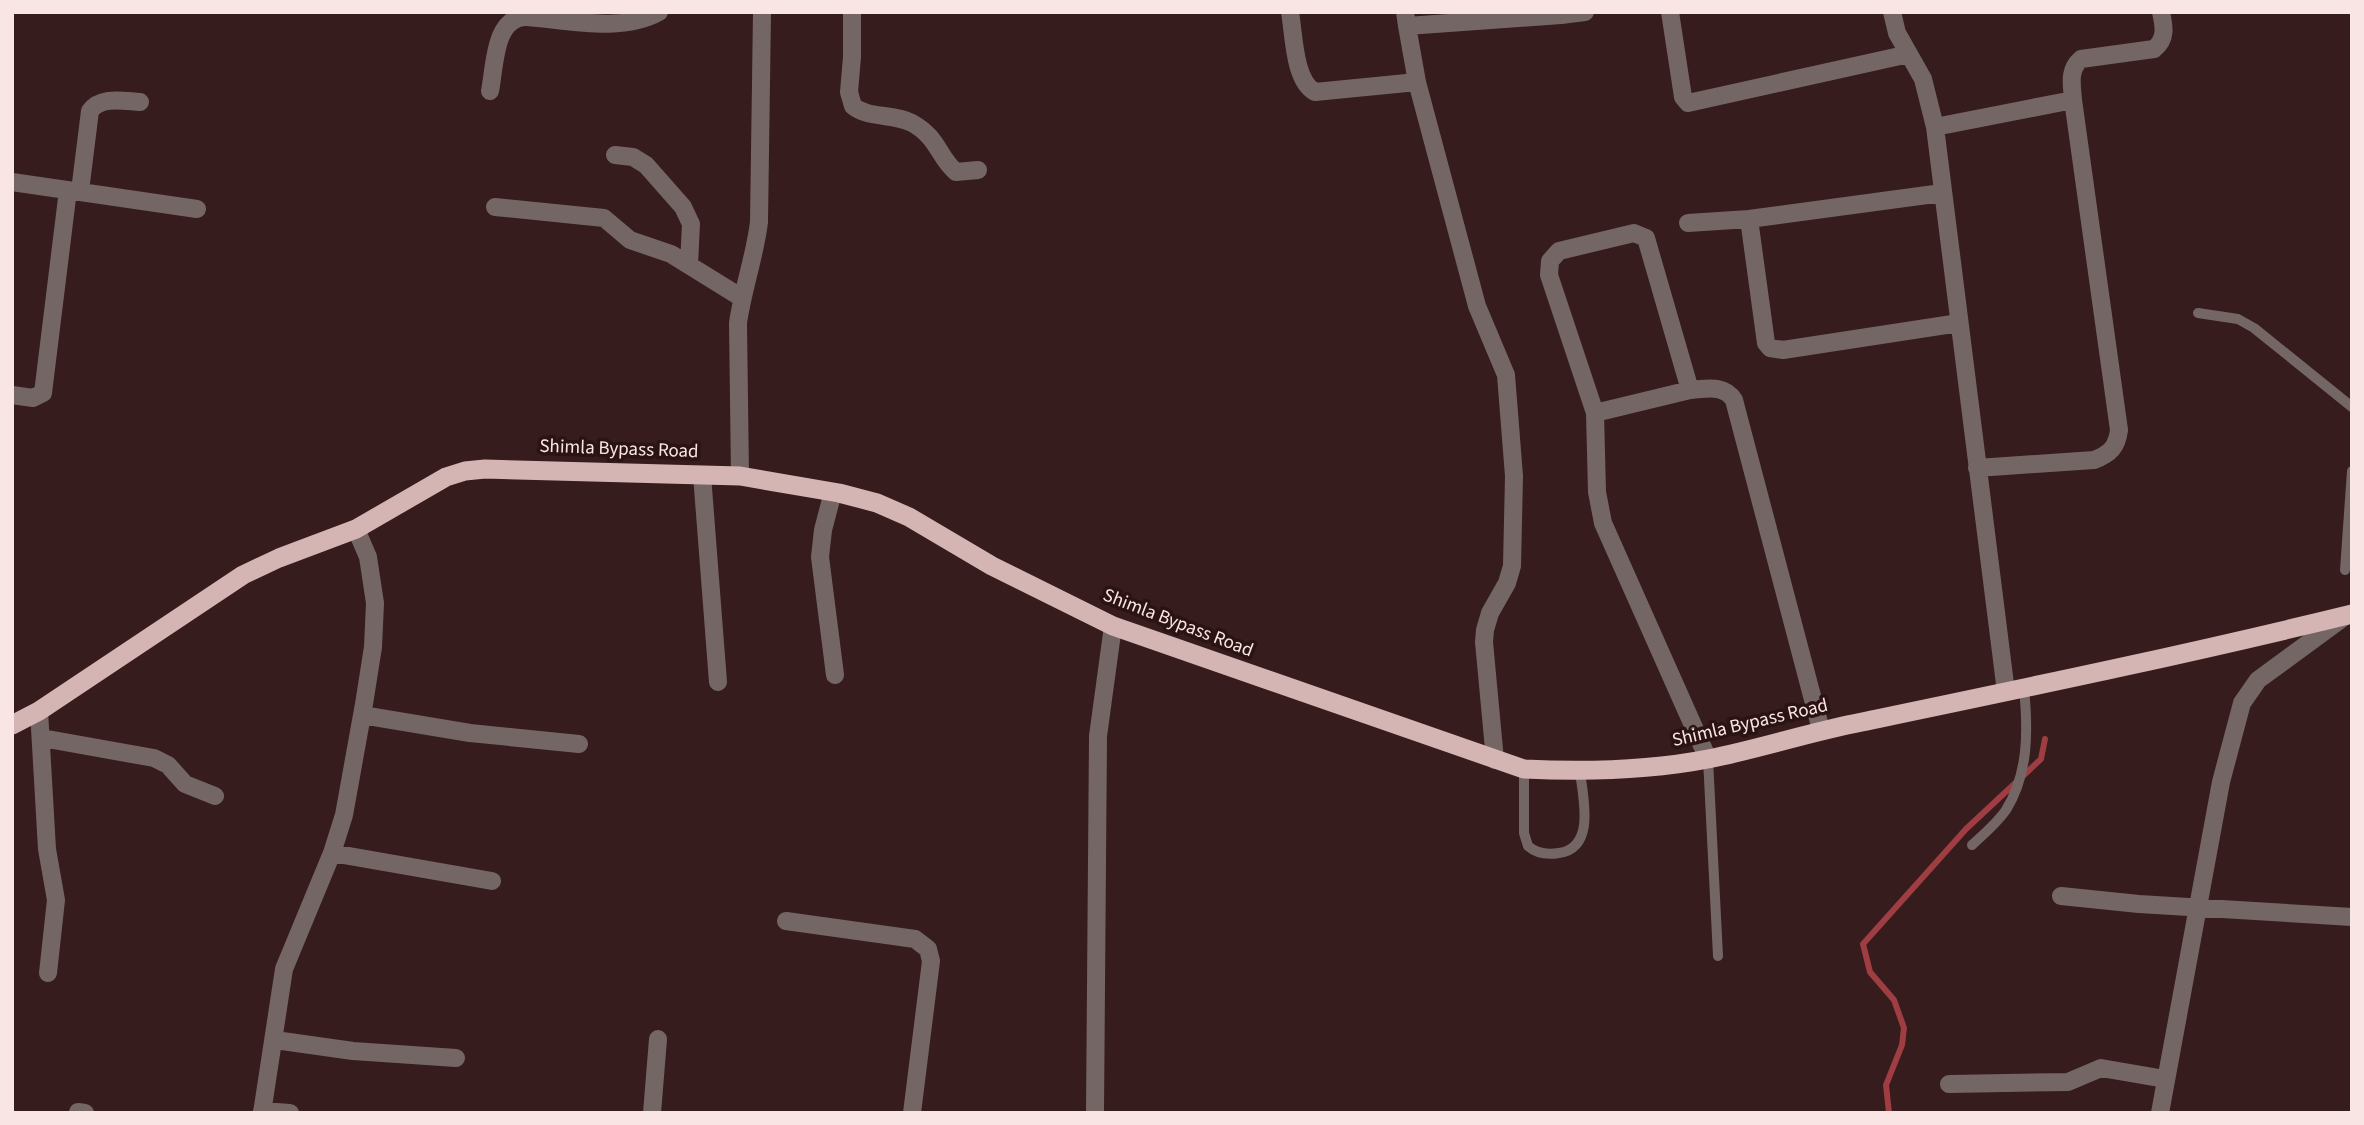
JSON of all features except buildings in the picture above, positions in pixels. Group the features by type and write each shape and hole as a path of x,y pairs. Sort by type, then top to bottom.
{"highway":[{"name":"Shimla Bypass Road","path":"12,724 39,711 243,575 279,558 356,529 446,477 485,468 740,476 833,492 877,503 909,517 992,566 1113,626 1524,769 1580,772 1628,770 1708,759 1821,730 2015,690 2349,615"}],"street":[{"path":"489,91 501,33 507,23 514,19 527,17 622,24 659,12"},
{"path":"740,476 738,323 756,248 759,222 762,12"},
{"path":"852,12 849,92 853,106 864,113 895,116 914,124 929,135 956,172 978,170"},
{"path":"1290,12 1301,78 1309,89 1315,92 1417,82"},
{"path":"1494,760 1484,642 1490,613 1507,583 1512,566 1514,476 1506,376 1477,306 1417,82 1406,19 1585,12"},
{"path":"1670,12 1683,97 1688,103 1909,54"},
{"path":"1892,12 1897,33 1923,79 1935,127 1977,468 2015,690"},
{"path":"1977,468 2094,460 2111,451 2118,442 2119,430 2071,75 2081,59 2154,49 2163,38 2161,12"},
{"path":"12,395 33,398 43,393 74,190 90,111 93,106 107,100 140,102"},
{"path":"1935,127 2073,100"},
{"path":"615,155 633,157 646,165 683,207 691,223 689,265"},
{"path":"12,182 197,209"},
{"path":"1688,223 1749,219 1942,193"},
{"path":"495,207 604,218 630,240 671,254 742,299"},
{"path":"1749,219 1766,343 1770,348 1783,349 1959,323"},
{"path":"1690,390 1646,238 1634,233 1559,251 1549,261 1549,275 1595,413 1597,492 1603,523 1708,759"},
{"path":"1595,413 1690,390 1721,389 1731,394 1821,730"},
{"path":"702,475 718,682"},
{"path":"833,492 823,530 820,557 835,675"},
{"path":"290,1113 262,1112 284,969 332,853 344,815 373,647 375,603 368,557 356,529"},
{"path":"2160,1113 2221,782 2242,703 2258,680 2349,615"},
{"path":"1095,1113 1098,736 1113,626"},
{"path":"39,711 47,849 56,900 48,973"},
{"path":"362,715 470,733 579,744"},
{"path":"42,738 154,758 168,765 185,784 215,796"},
{"path":"332,853 492,881"},
{"path":"2061,897 2352,917"},
{"path":"786,921 915,939 928,948 931,961 912,1113"},
{"path":"652,1113 658,1039"},
{"path":"275,1040 353,1051 456,1058"},
{"path":"1949,1084 2068,1082 2101,1068 2165,1079"},
{"path":"78,1112 85,1113"}],"lane":[{"path":"2198,313 2238,319 2254,328 2352,407"},
{"path":"2345,570 2352,471"},
{"path":"1972,845 2006,810 2024,761 2027,725 2015,690"},
{"path":"1708,759 1718,956"},
{"path":"1524,769 1524,833 1528,846 1542,853 1565,852 1575,847 1582,836 1585,820 1580,772"}],"waterway":[{"path":"1889,1113 1886,1085 1902,1045 1904,1028 1894,1000 1870,972 1863,944 1966,829 2041,759 2045,739"}]}
